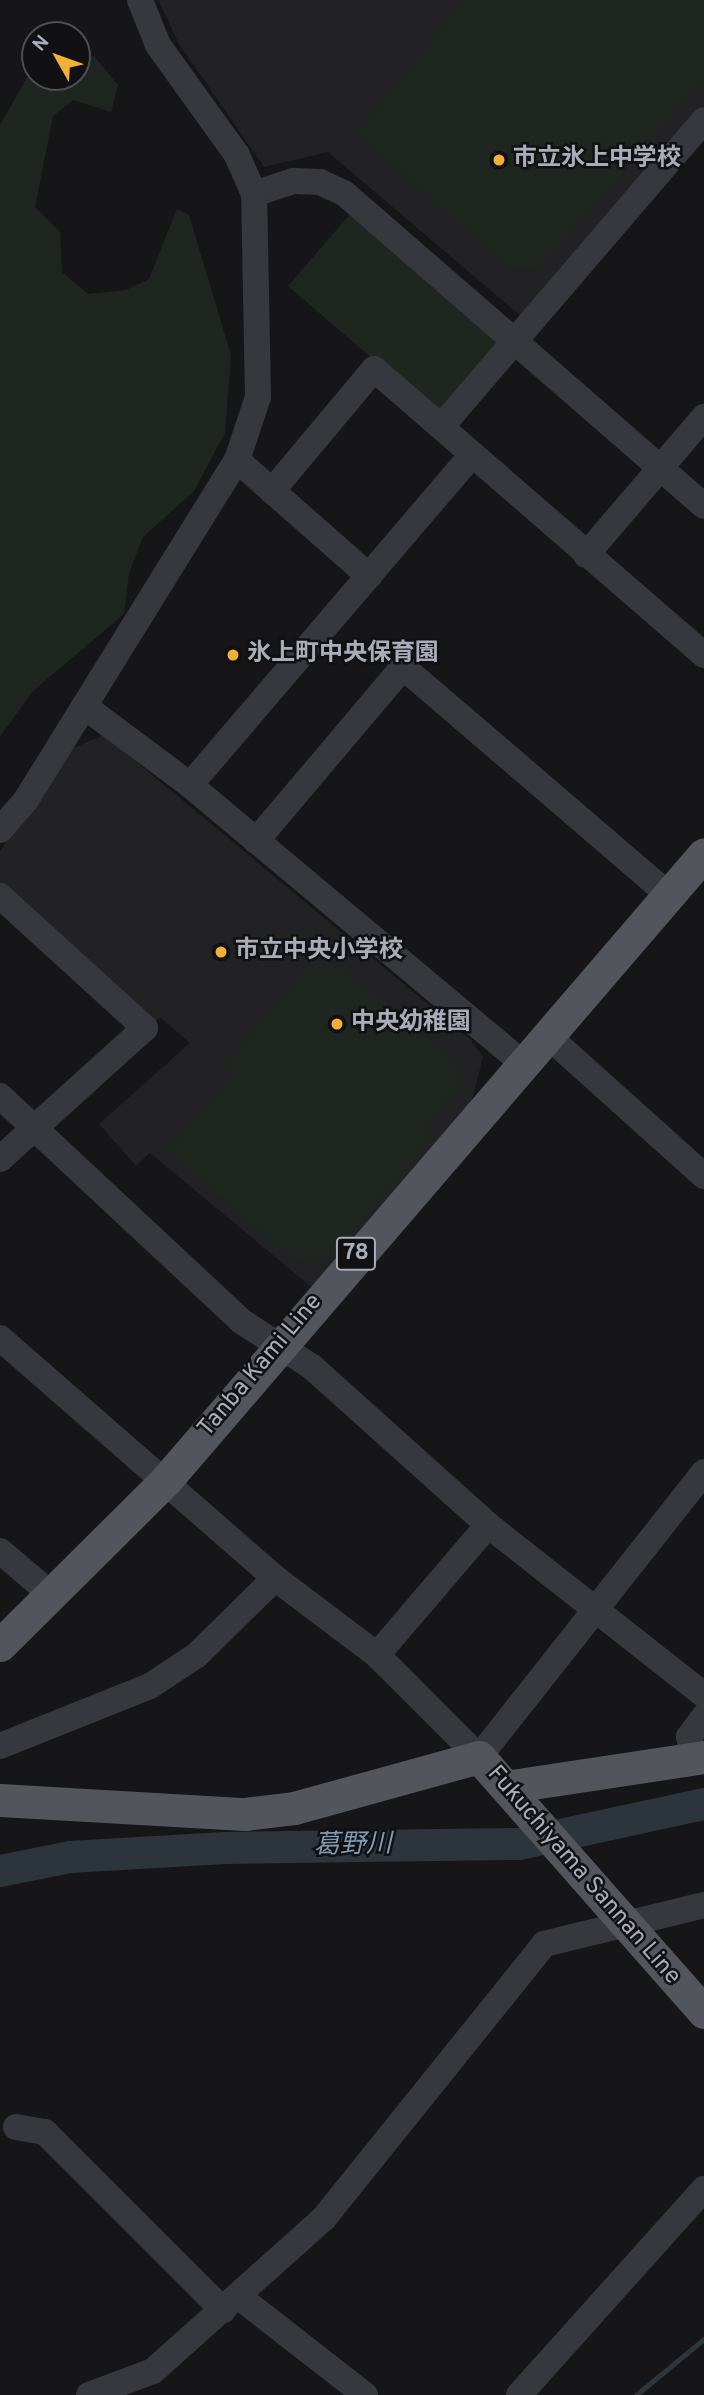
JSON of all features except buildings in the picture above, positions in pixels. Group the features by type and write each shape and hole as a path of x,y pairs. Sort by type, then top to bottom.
{"main road":[{"name":"Tanba Kami Line","path":"0,1645 53,1597 166,1480 704,854"},
{"name":"Fukuchiyama Sannan Line","path":"0,1800 245,1814 294,1808 479,1758 620,1921 704,2012"},
{"path":"508,1790 699,1758"}],"street":[{"path":"0,830 84,706 237,460 258,397 254,194 237,155 158,45 140,0"},
{"path":"440,427 702,126"},
{"path":"254,194 293,181 320,182 344,193 662,466 704,506"},
{"path":"272,491 374,369 704,655"},
{"path":"586,555 704,417"},
{"path":"190,785 472,455"},
{"path":"237,460 369,576"},
{"path":"257,841 403,667 669,895"},
{"path":"84,706 190,785 524,1064"},
{"path":"0,896 145,1028 35,1131 0,1159"},
{"path":"548,1036 704,1176"},
{"path":"0,1096 157,1248 241,1321 282,1345 488,1525 595,1605 704,1695"},
{"path":"0,1338 166,1480 275,1578 377,1655 479,1758 595,1605 704,1472"},
{"path":"377,1655 488,1525"},
{"path":"0,1551 53,1597"},
{"path":"0,1746 150,1686 197,1655 275,1578"},
{"path":"699,1758 690,1737 704,1716"},
{"path":"89,2395 153,2371 324,2218 544,1944 620,1921 704,1905"},
{"path":"16,2127 45,2132 230,2303 365,2395"},
{"path":"519,2395 704,2189"}],"shaded area":[{"name":"市立氷上中学校","path":"158,0 704,0 704,110 523,318 328,152 264,167 179,44"},
{"path":"464,0 704,0 704,79 540,269 511,270 357,133"},
{"path":"94,56 118,85 111,112 73,100 53,116 35,207 60,232 62,272 88,294 126,290 149,279 177,209 189,215 231,355 225,433 194,491 143,537 129,573 124,614 32,692 0,737 0,125 21,88 21,91 91,91 91,57"},
{"path":"351,213 501,344 439,416 288,286"},
{"name":"市立中央小学校","path":"104,735 471,1040 483,1057 471,1103 316,1291 150,1153 136,1166 99,1124 190,1043 160,1017 155,1022 0,888 0,851 73,748"},
{"path":"310,963 344,969 455,1060 459,1085 425,1127 433,1136 334,1256 295,1260 167,1152 235,1071 226,1064"}],"waterway":[{"name":"葛野川","path":"0,1871 70,1857 225,1848 519,1844 704,1804"},
{"path":"636,2395 704,2339"}],"place":[{"name":"市立氷上中学校","path":"499,160"},
{"name":"氷上町中央保育園","path":"233,655"},
{"name":"市立中央小学校","path":"221,952"},
{"name":"中央幼稚園","path":"337,1024"}]}
